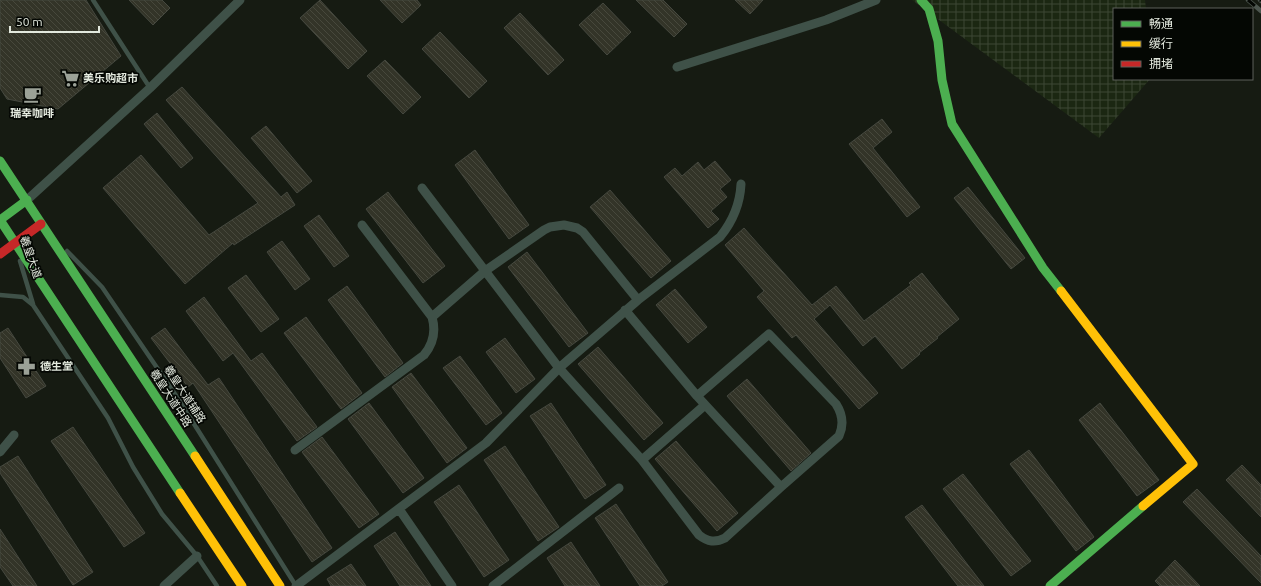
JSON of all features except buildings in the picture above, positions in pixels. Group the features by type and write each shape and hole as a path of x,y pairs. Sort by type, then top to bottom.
{"main road":[{"path":"921,0 929,9 938,41 942,80 952,124 1043,268 1193,464 1050,586"},
{"name":"羲皇大道","path":"0,161 27,200 41,224"},
{"path":"0,220 27,200"},
{"name":"羲皇大道","path":"0,220 15,242"},
{"path":"0,254 41,224"},
{"name":"羲皇大道中路","path":"41,224 280,586"},
{"path":"15,242 242,586"}],"street":[{"path":"27,200 150,88 240,0"},
{"path":"677,67 826,20 876,0"},
{"path":"296,586 486,443 558,368 625,310 720,237 736,213 740,184"},
{"path":"422,188 558,368 642,460 699,535 709,541 714,542 725,538 839,436 841,431 841,414 836,404 769,334 697,396"},
{"path":"295,450 424,355 433,338 434,331 432,317 362,225"},
{"path":"432,317 485,271 544,230 556,225 577,228 587,237 638,300"},
{"path":"625,310 697,396 781,487"},
{"path":"642,460 706,405"},
{"path":"0,452 14,435"},
{"path":"493,586 619,488"},
{"path":"398,509 452,586"},
{"path":"164,586 197,556"}],"lane":[{"path":"93,0 150,88"},
{"name":"羲皇大道辅路","path":"41,224 102,287 179,400 296,586"},
{"name":"羲皇大道","path":"15,242 33,305"},
{"path":"0,296 24,297 33,305 108,418 133,467 162,514 197,556 217,586"}],"shaded area":[{"path":"912,0 1145,0 1146,8 1113,8 1113,80 1149,80 1099,138"}],"railway":[{"path":"1248,0 1261,11"}],"traffic: fast":[{"path":"921,0 929,9 938,41 942,80 952,124 1043,268 1061,291"},
{"path":"0,161 195,456"},
{"path":"0,220 27,200"},
{"path":"0,220 180,493"},
{"path":"1050,586 1143,506"}],"traffic: slow":[{"path":"1061,291 1193,464 1143,506"},
{"path":"195,456 280,586"},
{"path":"180,493 242,586"}],"traffic: jam":[{"path":"0,254 41,224"}],"place":[{"name":"美乐购超市","path":"70,78"},
{"name":"瑞幸咖啡","path":"32,95"},
{"name":"德生堂","path":"27,366"}]}
